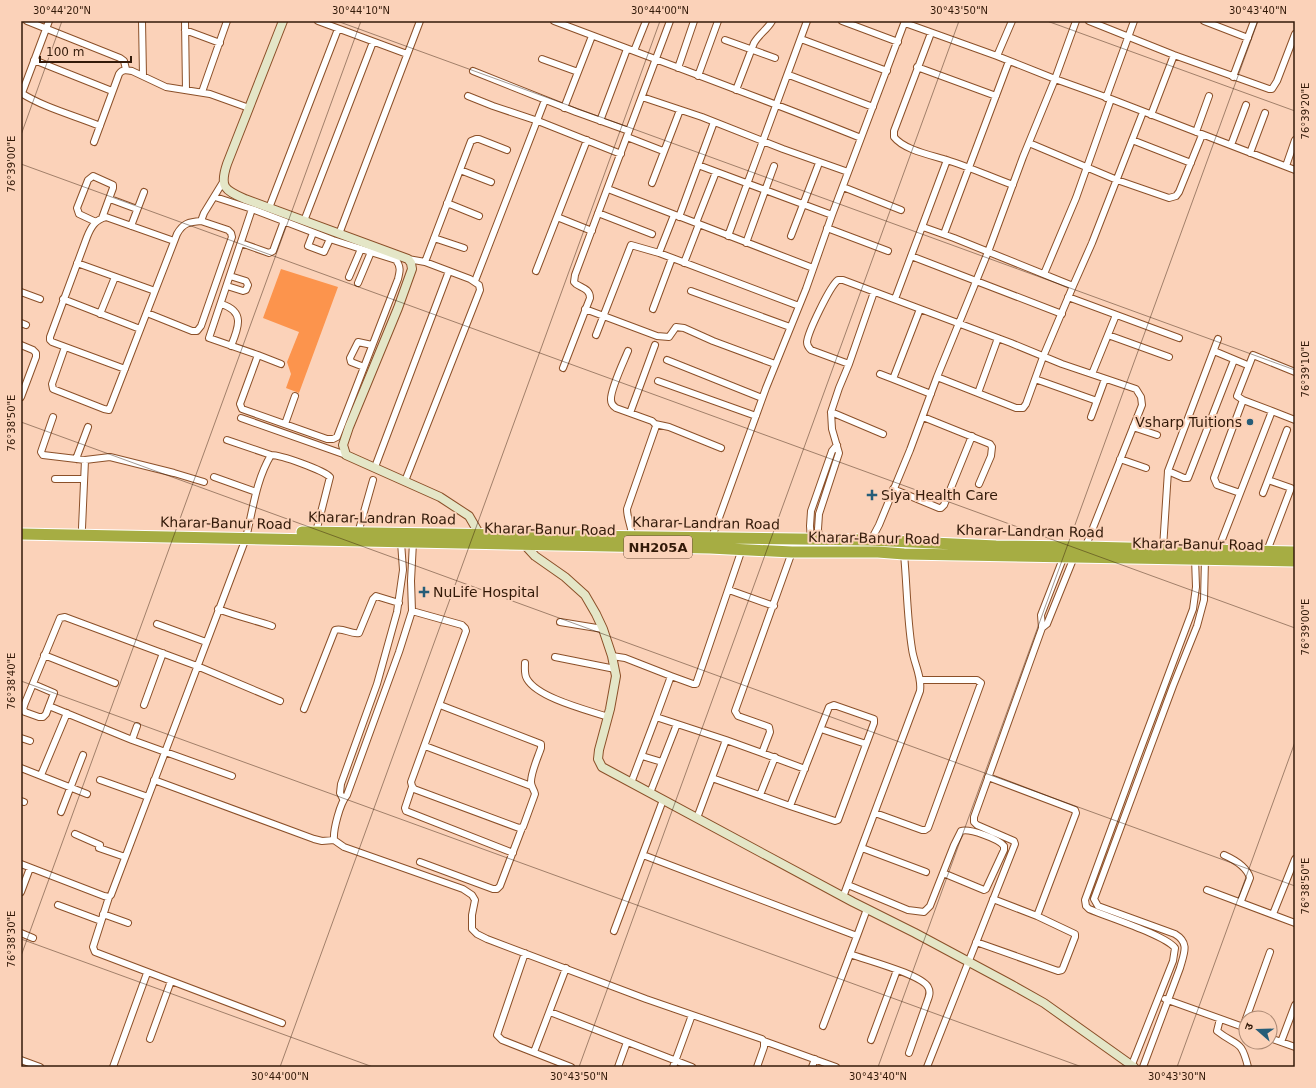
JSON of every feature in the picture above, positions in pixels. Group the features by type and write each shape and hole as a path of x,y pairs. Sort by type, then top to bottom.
{"highway":[{"name":"Kharar-Landran Road","path":"21,527 247,534 358,532 415,540 480,534 524,540 632,537 710,543 870,540 996,546 1077,554 1163,548 1295,552"},
{"name":"Kharar-Banur Road","path":"21,534 247,534 415,540 710,543 742,549 792,552 870,552 904,554 1077,554 1295,561"}],"street":[{"path":"27,21 120,58 124,61 126,70"},
{"path":"49,21 21,93 49,107 100,126"},
{"path":"142,21 143,76"},
{"path":"185,21 186,90"},
{"path":"202,92 227,21"},
{"path":"283,21 223,176 225,187 232,193 269,208 408,259 426,262 475,281 480,287 480,295 405,481"},
{"path":"318,21 407,54"},
{"path":"339,234 420,21"},
{"path":"554,21 698,76 777,104 861,138"},
{"path":"634,51 646,21"},
{"path":"563,368 590,298 588,291 576,284 574,279 670,21"},
{"path":"678,68 694,21"},
{"path":"698,76 718,21"},
{"path":"736,90 756,39 767,29 772,21"},
{"path":"728,236 789,75 807,21"},
{"path":"842,21 898,42"},
{"path":"997,56 1012,21"},
{"path":"870,552 870,540 879,526 958,324 988,252 1076,21"},
{"path":"1089,21 1233,77 1263,88 1272,89 1277,81 1295,34"},
{"path":"1044,274 1087,167 1134,21"},
{"path":"1204,21 1248,38"},
{"path":"1233,77 1254,21"},
{"path":"710,543 762,398 799,306 905,22 1295,170"},
{"path":"269,208 338,29"},
{"path":"185,30 220,43"},
{"path":"931,33 894,131 894,137 900,142 918,151 947,160 1013,185"},
{"path":"564,108 592,36"},
{"path":"801,39 887,71"},
{"path":"725,40 775,58"},
{"path":"304,221 373,42"},
{"path":"600,121 627,49"},
{"path":"1151,115 1174,55"},
{"path":"542,59 578,72"},
{"path":"34,60 112,91"},
{"path":"944,234 1009,61"},
{"path":"917,67 996,96"},
{"path":"94,142 120,72 126,70 166,87 202,92 249,108"},
{"path":"473,71 600,121 663,151"},
{"path":"789,75 873,107"},
{"path":"468,96 492,106 538,121 621,154"},
{"path":"1196,132 1209,96"},
{"path":"642,97 848,172"},
{"path":"475,281 545,100"},
{"path":"1231,146 1246,105"},
{"path":"652,183 680,110"},
{"path":"937,377 1020,409 1023,408 1026,404 1043,357 1068,297 1092,243 1143,112"},
{"path":"1250,153 1265,113"},
{"path":"659,253 698,165 714,122"},
{"path":"1029,143 1117,180 1164,197 1173,197 1179,192 1202,135"},
{"path":"426,262 473,139 479,139 506,150"},
{"path":"536,271 587,140"},
{"path":"1132,140 1190,163"},
{"path":"1286,166 1295,140"},
{"path":"894,299 947,160"},
{"path":"791,236 819,162"},
{"path":"698,165 832,215"},
{"path":"746,243 774,166"},
{"path":"460,170 491,182"},
{"path":"684,263 716,172"},
{"path":"96,222 80,214 77,208 90,177 93,176 113,185 113,188 102,218 91,228 63,299 50,340 125,369"},
{"path":"201,221 204,213 223,182"},
{"path":"843,187 901,210"},
{"path":"608,189 813,268"},
{"path":"131,226 144,192"},
{"path":"215,197 252,209 330,239 396,260 400,265 400,270 337,437 327,439 240,407 258,355"},
{"path":"110,199 137,209"},
{"path":"448,203 479,216"},
{"path":"252,209 209,338 281,364"},
{"path":"598,213 652,234"},
{"path":"557,217 592,231"},
{"path":"102,218 110,218 174,241"},
{"path":"65,347 52,384 53,389 109,410 174,241 183,225 189,222 201,221 228,230 231,233 232,237 201,326 197,331 192,331 147,314"},
{"path":"241,243 271,253 284,221"},
{"path":"922,227 944,234 1073,286"},
{"path":"827,228 888,251"},
{"path":"314,232 308,246 311,248 324,252 330,239"},
{"path":"434,238 464,248"},
{"path":"596,335 629,246 633,245 659,253 799,306"},
{"path":"349,277 361,249"},
{"path":"358,283 371,252"},
{"path":"911,256 1062,314"},
{"path":"653,309 672,258"},
{"path":"346,455 344,450 344,440 398,308 412,269 411,263 408,259"},
{"path":"77,263 155,291"},
{"path":"375,467 449,271"},
{"path":"227,286 243,291 246,290 248,285 246,281 230,276"},
{"path":"100,314 115,277"},
{"path":"849,364 811,350 807,342 818,314 834,283 838,280 843,280 998,338 1043,357 1136,389 1141,397 1142,405 1120,459 1047,624 1042,628"},
{"path":"691,291 790,327"},
{"path":"21,292 40,299"},
{"path":"815,540 810,518 832,451 837,445 832,429 831,412 874,292"},
{"path":"1068,297 1179,338"},
{"path":"63,299 140,329"},
{"path":"221,304 233,310 238,321 238,328 231,346"},
{"path":"585,309 661,337 669,337 676,327 684,328 706,338 776,364"},
{"path":"893,379 920,309"},
{"path":"1092,374 1116,315"},
{"path":"1108,335 1169,357"},
{"path":"978,393 998,338"},
{"path":"1163,548 1168,472 1218,339"},
{"path":"364,367 351,362 350,358 358,342 372,345"},
{"path":"21,345 33,350 36,353 36,357 21,398"},
{"path":"630,413 655,345"},
{"path":"628,351 611,398 612,405 652,421 655,424 669,427 721,448"},
{"path":"1214,351 1245,364"},
{"path":"1295,372 1253,355 1237,396 1243,400 1295,420"},
{"path":"667,360 762,398"},
{"path":"1168,472 1188,478 1234,360"},
{"path":"880,374 931,394"},
{"path":"1035,379 1097,401"},
{"path":"1091,417 1105,379"},
{"path":"658,381 756,416"},
{"path":"285,424 295,396"},
{"path":"1240,493 1217,484 1214,478 1243,400"},
{"path":"1218,550 1272,411"},
{"path":"831,412 883,434"},
{"path":"53,417 42,449 43,455 85,460 110,457 204,482"},
{"path":"922,417 990,444 992,447 991,456 979,484"},
{"path":"241,418 346,455 440,497 469,516 480,534"},
{"path":"632,537 632,531 627,516 627,509 656,429 655,424"},
{"path":"76,459 88,427"},
{"path":"1133,427 1157,435"},
{"path":"1263,493 1287,430"},
{"path":"893,489 942,508 972,436"},
{"path":"227,440 304,465 326,473 330,477 316,532"},
{"path":"271,455 265,466 256,492 247,534 113,892 109,897 93,951 147,973 282,1023"},
{"path":"1120,459 1146,468"},
{"path":"82,528 85,460"},
{"path":"214,477 256,492"},
{"path":"55,479 84,479"},
{"path":"358,532 373,480"},
{"path":"1267,551 1293,489 1268,480"},
{"path":"343,800 340,793 341,784 381,670 399,603 403,570 415,540"},
{"path":"334,840 334,832 343,800 347,795 399,652 412,611 411,581 415,540"},
{"path":"524,540 535,556 565,577 585,595 603,629 612,656 616,676 608,717 599,750 599,762 602,767 843,897 968,961 1044,1003 1133,1066 1158,996 1173,961 1175,948"},
{"path":"612,656 629,659 671,676 696,684 742,549"},
{"path":"762,753 770,730 769,727 738,716 735,711 774,606 792,552"},
{"path":"843,897 920,691 920,680 912,650 904,554"},
{"path":"927,1067 1015,844 1014,841 977,825 974,822 974,817 1042,628 1041,615 1077,554"},
{"path":"1086,906 1086,900 1150,721 1193,609 1200,558"},
{"path":"1143,1067 1180,968 1185,944 1182,939 1174,934 1098,906 1095,903 1094,898 1197,626 1204,600 1200,558"},
{"path":"729,590 774,606"},
{"path":"304,709 335,630 338,629 359,634 373,599 376,596 399,603"},
{"path":"218,609 234,616 249,618 272,626"},
{"path":"412,611 462,625 465,628 465,636 411,782 412,787 405,808 406,811 513,853"},
{"path":"33,684 54,693 43,717 24,711 25,703 60,618 63,617 197,666 280,701"},
{"path":"560,622 603,629"},
{"path":"157,624 206,642"},
{"path":"144,706 163,654"},
{"path":"44,655 115,683"},
{"path":"556,657 615,669"},
{"path":"525,663 525,675 527,679 541,692 608,717"},
{"path":"631,783 671,676"},
{"path":"875,813 922,830 928,828 981,683 977,680 920,680"},
{"path":"420,862 493,889 497,889 500,886 524,826 535,794 531,786 531,778 541,748 541,744 440,705"},
{"path":"712,778 790,806 837,821 840,817 874,723 874,719 872,717 831,705 828,708 790,806"},
{"path":"49,706 132,740 232,776"},
{"path":"41,775 67,713"},
{"path":"656,717 775,757 805,769"},
{"path":"1150,721 1159,724"},
{"path":"650,793 677,724"},
{"path":"132,740 137,726"},
{"path":"821,729 866,744"},
{"path":"21,738 30,741"},
{"path":"697,818 726,740"},
{"path":"425,746 531,786"},
{"path":"61,812 83,755"},
{"path":"642,756 662,762"},
{"path":"760,795 775,757"},
{"path":"21,768 87,794"},
{"path":"988,777 1075,810 1076,813 1037,916"},
{"path":"100,780 148,797"},
{"path":"154,780 314,839 325,841 334,840 344,847 462,889 472,895 475,900 472,915 472,929 477,934 487,939 692,1015 758,1037 764,1041 836,1067"},
{"path":"412,787 522,828"},
{"path":"1126,789 1134,791"},
{"path":"614,931 663,800"},
{"path":"848,885 908,910 924,912 930,906 954,845 961,831 969,830 999,842 1004,846 1004,850 986,889 981,890 943,873"},
{"path":"75,834 100,845 99,848 125,858"},
{"path":"862,848 926,872"},
{"path":"643,855 856,936"},
{"path":"1224,855 1237,863 1249,875 1250,878 1248,885 1241,902"},
{"path":"1273,914 1295,859"},
{"path":"21,864 81,888 109,897"},
{"path":"21,892 30,868"},
{"path":"1207,890 1295,923"},
{"path":"976,942 1058,971 1062,970 1075,934 1037,916 993,899"},
{"path":"1086,906 1095,903"},
{"path":"58,905 101,921"},
{"path":"1086,906 1089,909 1149,933 1169,943 1175,948"},
{"path":"823,1026 867,909"},
{"path":"103,914 128,923"},
{"path":"21,933 33,938"},
{"path":"1175,948 1185,944"},
{"path":"1250,1010 1270,952"},
{"path":"525,953 497,1033 498,1037 502,1040 571,1067"},
{"path":"850,954 897,970 924,982 929,990 930,994 926,1007 908,1053"},
{"path":"534,1052 566,968"},
{"path":"871,1040 897,970"},
{"path":"113,1067 147,973"},
{"path":"150,1039 171,981"},
{"path":"1158,996 1238,1025"},
{"path":"1281,1042 1295,1005"},
{"path":"550,1012 692,1067"},
{"path":"673,1067 692,1015"},
{"path":"1220,1019 1218,1031 1240,1046 1245,1054 1248,1067"},
{"path":"757,1067 764,1047 764,1041"},
{"path":"1278,1041 1295,1047"},
{"path":"618,1067 627,1042"},
{"path":"812,1067 815,1059"},
{"path":"21,1060 40,1067"}],"shaded area":[{"path":"281,269 338,287 299,393 286,388 291,374 287,362 299,332 263,318"}],"place":[{"name":"Vsharp Tuitions","path":"1250,422"},
{"name":"Siya Health Care","path":"872,495"},
{"name":"NuLife Hospital","path":"424,592"}]}
